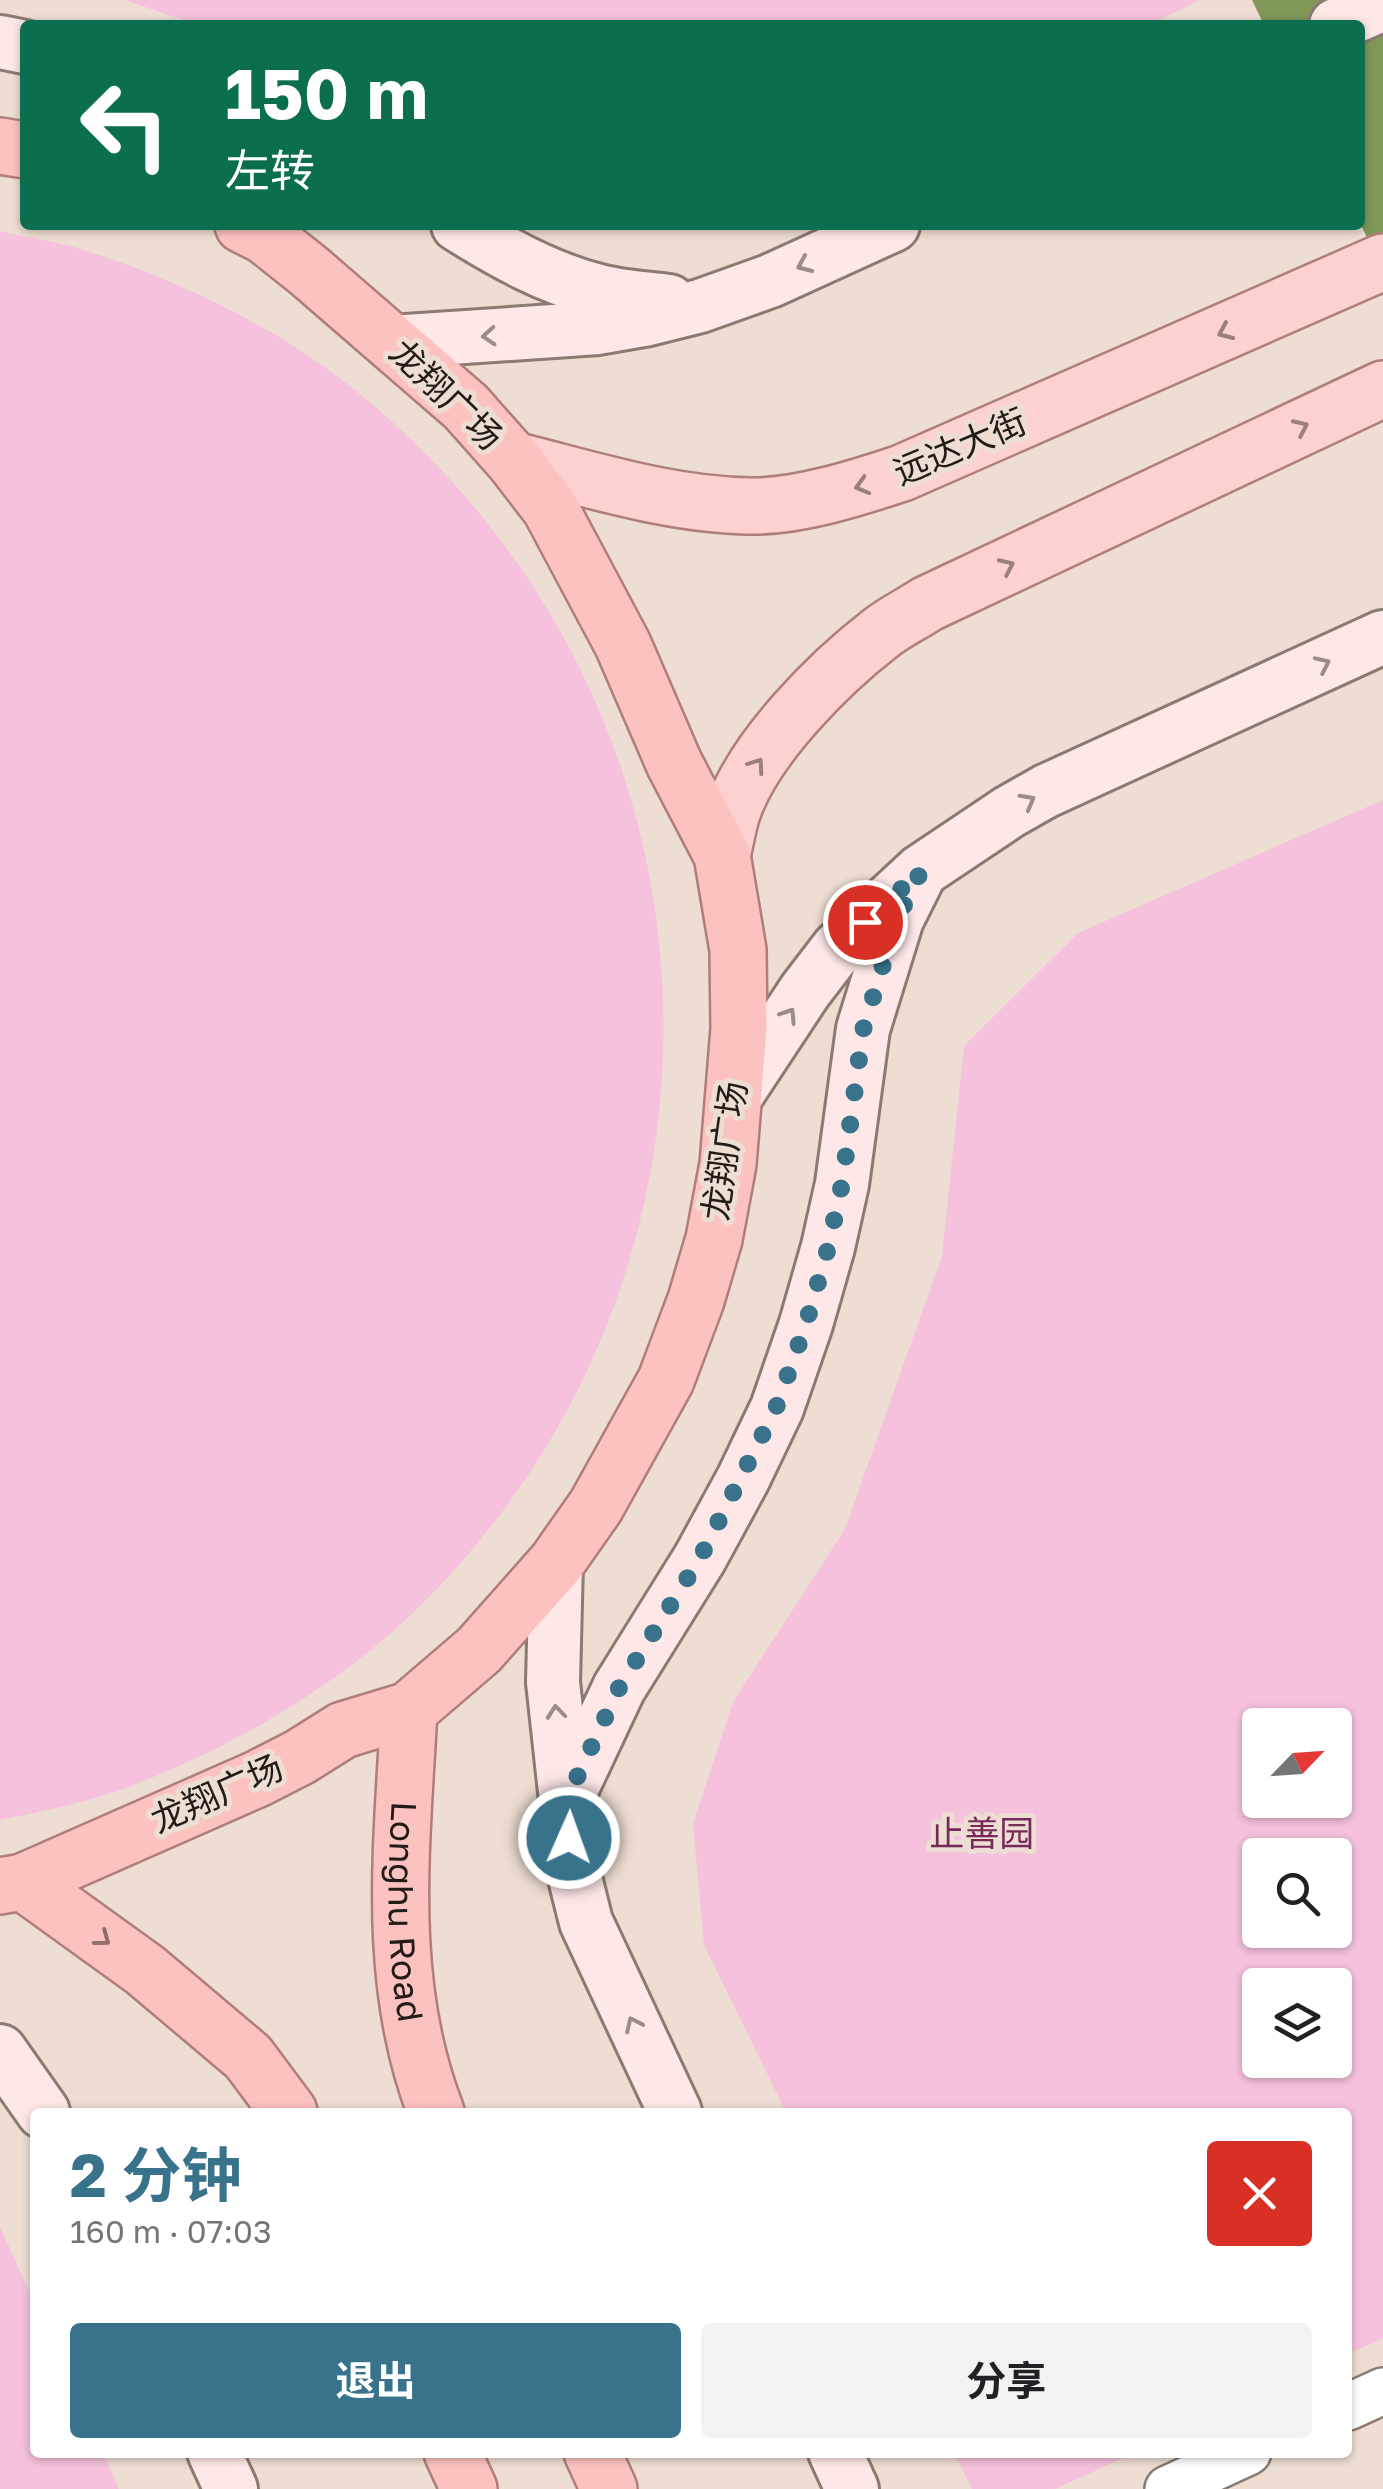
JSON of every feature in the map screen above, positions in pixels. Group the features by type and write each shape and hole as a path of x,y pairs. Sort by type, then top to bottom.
{"highway":[{"name":"龙翔广场","path":"12,1884 257,1779 343,1730 408,1710 479,1650 556,1562 596,1506 666,1380 714,1240 728,1164 739,1029 738,950 722,855 674,763 624,645 550,508 513,460 466,408 309,270 253,230"},
{"name":"Longhu Road","path":"408,1710 400,1916 402,1977 413,2040 434,2108"},
{"path":"12,1884 145,1970 248,2057 286,2108"},
{"path":"455,2458 469,2489"},
{"path":"595,2458 609,2489"}],"main road":[{"path":"1347,20 1383,4"},
{"path":"466,230 551,277 603,292 700,306"},
{"path":"391,342 598,328 644,320 700,306 770,281 882,230"},
{"name":"远达大街","path":"513,460 658,495 713,503 752,506 858,488 902,473 1383,262"},
{"path":"722,855 732,811 748,777 782,730 833,675 882,632 927,604 1381,390"},
{"path":"735,1097 804,991 838,948 921,871 1046,791 1383,637"},
{"path":"565,1803 619,1688 700,1558 776,1408 828,1248 842,1184 863,1030 897,919 921,871"},
{"path":"556,1562 553,1682 574,1874 586,1922 673,2108"},
{"path":"0,2051 40,2108"},
{"path":"0,2088 36,2108"},
{"path":"217,2458 231,2489"},
{"path":"838,2458 852,2489"}],"street":[{"path":"1352,2405 1383,2391"},
{"path":"1168,2489 1235,2458"}],"green space":[{"path":"125,0 1200,0 1159,20 183,20"},
{"path":"0,231 77,248 137,268 215,302 278,336 361,395 400,429 471,503 531,583 591,691 633,805 657,923 663,1043 652,1162 623,1279 577,1391 513,1497 479,1542 421,1605 358,1660 249,1731 191,1761 115,1792 0,1820"},
{"name":"止善园","path":"1383,800 1383,2338 1352,2352 1352,2108 784,2108 704,1945 693,1824 733,1702 845,1529 942,1256 964,1046 1078,933"},
{"path":"0,2227 30,2293 30,2458 105,2458 119,2489 0,2489"},
{"path":"956,2458 1123,2458 1055,2489 972,2489"}],"shaded area":[{"path":"1252,0 1383,0 1383,271 1363,230 1365,20 1262,20"}],"route":[{"path":"569,1838 565,1803 619,1688 700,1558 776,1408 828,1248 842,1184 863,1030 897,919 921,871 865,922"}]}
